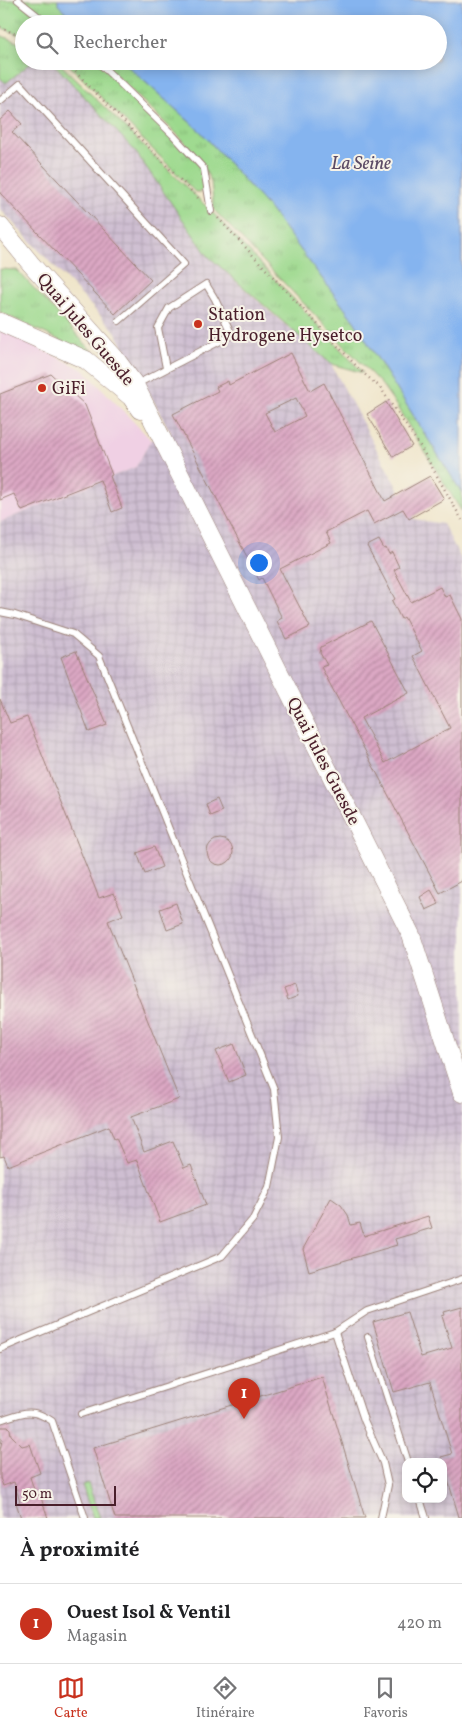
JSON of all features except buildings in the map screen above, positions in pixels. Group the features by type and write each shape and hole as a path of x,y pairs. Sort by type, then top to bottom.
{"main road":[{"name":"Quai Jules Guesde","path":"0,226 31,264 116,358 135,385 411,935 462,1093"},
{"name":"Quai Jules Guesde","path":"0,322 86,360 131,397 162,438"}],"lane":[{"path":"18,0 37,15"},
{"path":"106,70 173,135 204,169 211,211"},
{"path":"0,101 20,84 184,264 119,321"},
{"path":"135,385 232,334 206,284 169,308 158,328 166,368"},
{"path":"0,612 15,614 74,634 99,656 274,1089 279,1137 269,1187 253,1220 222,1256 0,1349"},
{"path":"81,1414 335,1332 367,1311 462,1279"},
{"path":"335,1332 364,1420 383,1463 388,1485 381,1518"},
{"path":"368,1337 407,1458"},
{"path":"0,1420 26,1412 40,1413 52,1421 85,1518"},
{"path":"421,1503 426,1518"}],"path":[{"path":"0,27 15,34"},
{"path":"74,70 211,211 363,372 380,387 420,446 462,520"}],"shaded area":[{"path":"22,70 59,70 135,151 208,256 331,364 414,519 443,524 462,561 462,1518 0,1518 0,522 136,467 151,440 171,433 115,331 0,209 0,78 6,83"},
{"path":"0,329 84,370 151,440 136,467 0,522"}],"green space":[{"path":"0,0 18,0 37,15 15,15 15,33 0,27"},
{"path":"23,0 58,0 59,5 70,15 40,15"},
{"path":"0,35 15,41 15,70 22,70 6,83 0,78"},
{"path":"59,70 66,70 211,211 363,373 331,364 208,256 135,151"},
{"path":"74,70 106,70 202,166 182,139 110,70 132,70 201,132 270,209 354,321 462,493 462,512 382,385 214,210 211,181 205,170 206,185 201,192 195,192"},
{"path":"0,269 17,270 93,352 93,356 0,312"},
{"path":"88,1483 100,1518 93,1518 82,1485"}],"water":[{"name":"La Seine","path":"58,0 462,0 462,493 354,321 270,209 201,132 132,70 447,70 447,15 69,15 58,5"}],"place":[{"name":"Station Hydrogene Hysetco","path":"198,324"},
{"name":"GiFi","path":"42,388"},
{"name":"Ouest Isol & Ventil","path":"244,1419"}]}
